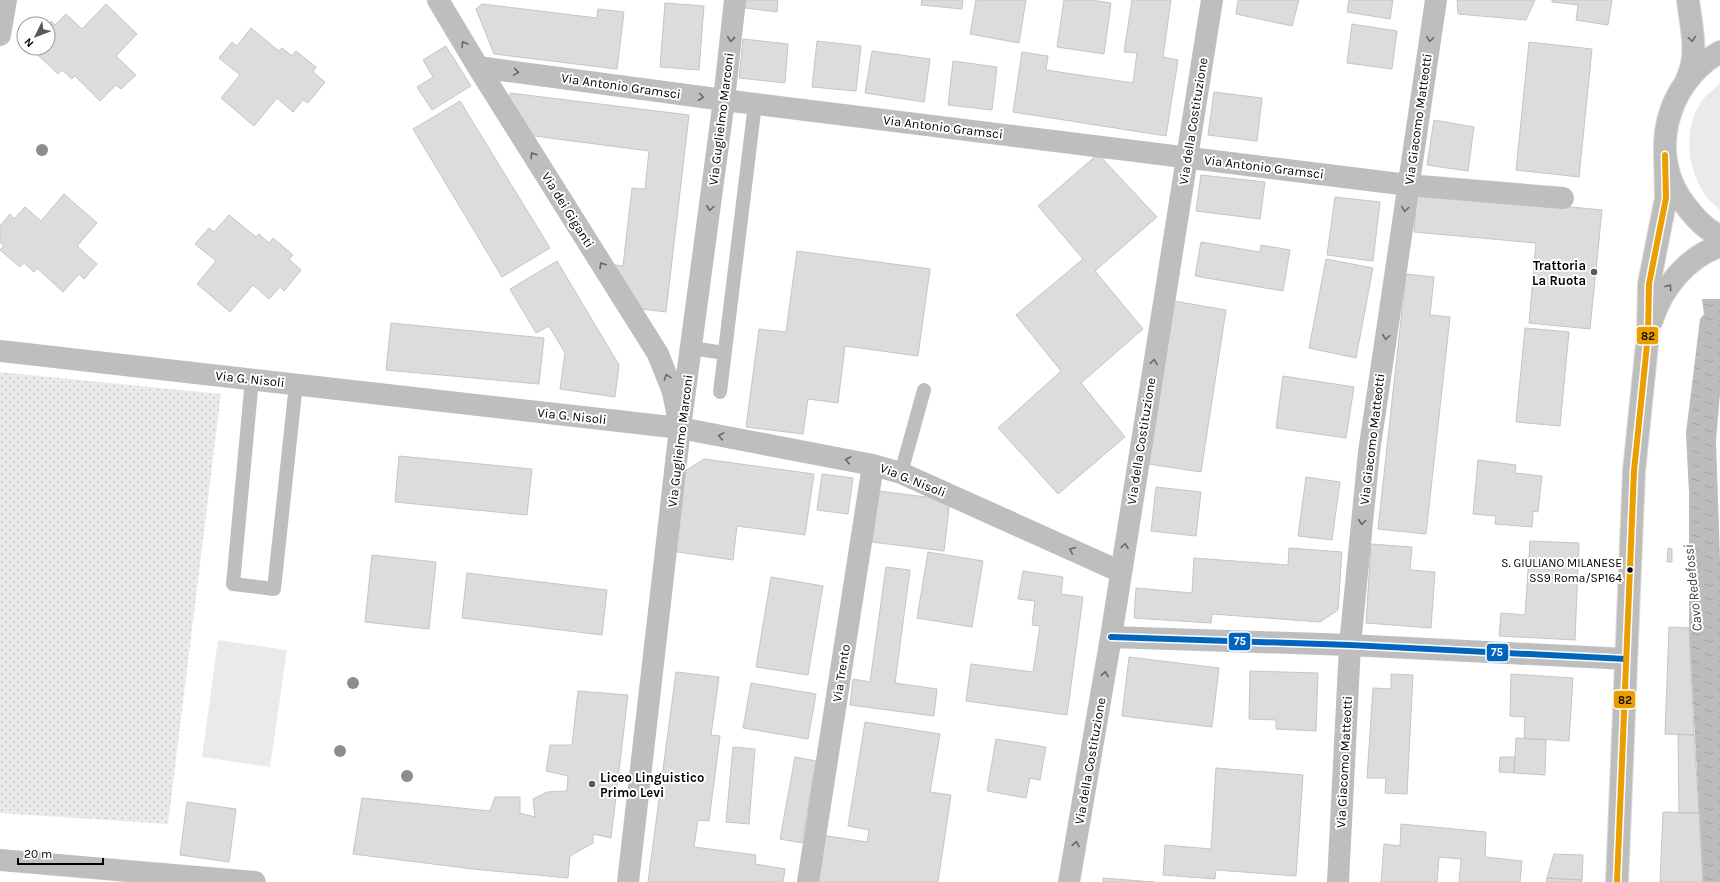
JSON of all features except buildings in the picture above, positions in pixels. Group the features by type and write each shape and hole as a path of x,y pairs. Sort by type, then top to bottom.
{"main road":[{"path":"1617,882 1634,470 1648,335 1649,284 1666,198 1666,133 1670,112 1693,66 1694,54 1688,0"},
{"path":"1686,81 1701,65 1720,52"},
{"path":"1665,155 1672,182 1684,204 1704,226 1720,236"},
{"path":"1648,335 1659,303 1678,274 1700,256 1720,246"}],"street":[{"path":"0,35 6,0"},
{"name":"Via dei Giganti","path":"438,0 478,67 658,354 672,392 680,428"},
{"name":"Via Guglielmo Marconi","path":"628,882 680,428 692,348 724,100 734,0"},
{"name":"Via della Costituzione","path":"1069,882 1111,637 1212,0"},
{"name":"Via Giacomo Matteotti","path":"1338,882 1350,645 1368,452 1436,0"},
{"name":"Via Antonio Gramsci","path":"478,67 755,104 1408,185 1563,198"},
{"name":"Via G. Nisoli","path":"0,351 680,428 873,465 900,473 1121,572"},
{"name":"Via Trento","path":"808,882 873,465"},
{"path":"1111,637 1350,645 1626,658"},
{"path":"0,860 256,882"}],"lane":[{"path":"720,392 755,104"},
{"path":"692,348 724,353"},
{"path":"252,379 233,584 274,589 296,384"},
{"path":"900,473 924,390"}],"shaded area":[{"path":"1720,83 1720,210 1706,197 1697,181 1690,157 1689,145 1690,132 1697,109 1704,98"},
{"path":"0,372 221,394 168,824 0,813"},
{"path":"218,640 287,650 270,767 202,757"}],"water":[{"name":"Cavo Redefossi","path":"1702,299 1720,299 1720,393 1716,441 1720,560 1720,882 1703,882 1689,628 1689,493 1686,433 1700,319 1704,314"}],"transit line":[{"name":"82","path":"1617,882 1634,471 1648,335 1649,284 1666,198 1665,155"},
{"name":"75","path":"1111,637 1350,645 1626,659"}],"place":[{"name":"Trattoria La Ruota","path":"1594,272"},
{"name":"S. GIULIANO MILANESE SS9 Roma/SP164","path":"1630,570"},
{"name":"Liceo Linguistico Primo Levi","path":"592,784"}]}
